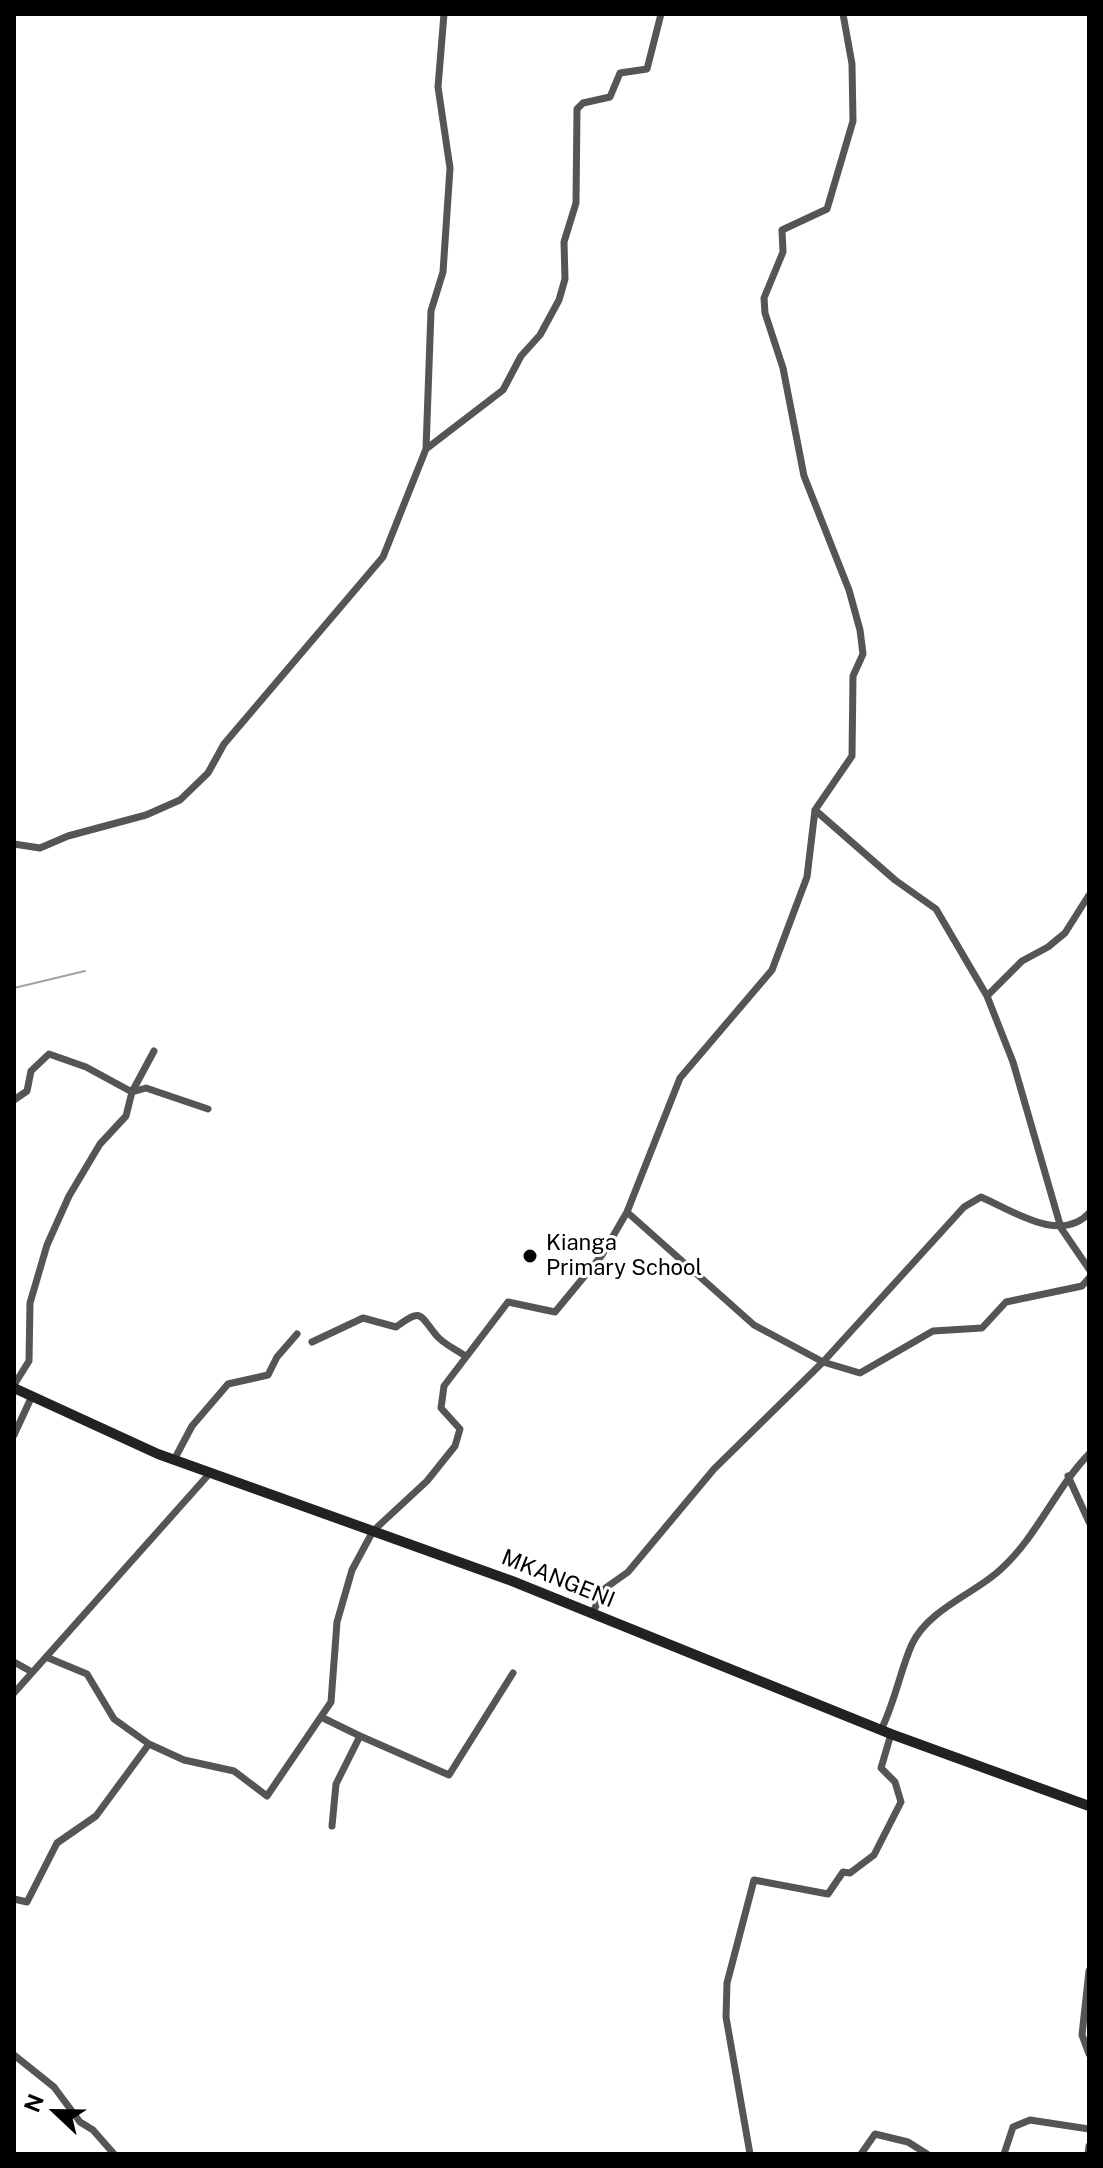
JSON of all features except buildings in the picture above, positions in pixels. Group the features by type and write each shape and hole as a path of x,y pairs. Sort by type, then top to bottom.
{"street":[{"path":"14,844 40,848 68,836 146,815 180,800 208,773 224,744 383,557 426,449 431,311 443,272 450,168 438,87 444,14"},
{"path":"426,449 503,390 521,356 540,335 559,300 565,279 564,242 576,203 577,109 583,103 610,97 620,73 647,69 661,14"},
{"path":"46,1657 87,1674 114,1719 137,1732 149,1744 184,1760 234,1771 267,1796 321,1717 334,1689 341,1609 352,1570 373,1531 427,1481 455,1446 460,1429 441,1408 444,1386 464,1355 508,1302 555,1312 594,1265 627,1212 680,1078 772,970 807,877 815,810 852,756 853,676 863,654 849,590 804,476 783,368 765,313 764,298 783,252 782,230 827,209 853,121 852,64 843,14"},
{"path":"815,810 837,832 863,848 895,880 936,909 987,996 1013,1062 1061,1228 1089,1269"},
{"path":"987,996 1022,961 1048,947 1065,933 1089,895"},
{"path":"14,1387 29,1361 30,1303 47,1245 69,1196 100,1144 126,1116 132,1092 154,1051"},
{"path":"14,1100 27,1091 31,1071 49,1054 86,1067 132,1092 146,1088 208,1109"},
{"path":"592,1614 604,1589 628,1572 714,1469 823,1362 964,1207 981,1197 1061,1228 1079,1224 1089,1213"},
{"path":"627,1212 754,1325 823,1362 860,1373 933,1331 982,1328 1006,1302 1082,1286 1089,1278"},
{"path":"312,1342 363,1318 396,1327 412,1315 420,1316 431,1325 436,1336 464,1355"},
{"path":"174,1460 192,1426 228,1384 268,1375 277,1357 297,1334"},
{"name":"MKANGENI","path":"14,1387 174,1460 373,1531 592,1614 886,1732 1089,1806"},
{"path":"14,1435 32,1396"},
{"path":"750,2154 726,2017 727,1983 754,1880 828,1894 843,1872 850,1873 874,1855 901,1802 895,1782 881,1768 886,1732 913,1642 969,1590 1000,1570 1033,1533 1068,1476 1089,1454"},
{"path":"14,1693 210,1473"},
{"path":"1068,1476 1089,1522"},
{"path":"14,1662 32,1672"},
{"path":"321,1717 449,1775 513,1673"},
{"path":"332,1826 336,1784 360,1736"},
{"path":"14,1899 27,1902 57,1843 96,1816 149,1744"},
{"path":"1089,1971 1082,2035 1089,2054"},
{"path":"14,2055 54,2087 80,2122 93,2130 114,2154"},
{"path":"1004,2154 1013,2127 1030,2120 1089,2129"},
{"path":"861,2154 875,2134 908,2142 927,2154"},
{"path":"1088,2154 1089,2146"}],"waterway":[{"path":"14,988 85,971"}],"place":[{"name":"Kianga Primary School","path":"530,1256"}]}
